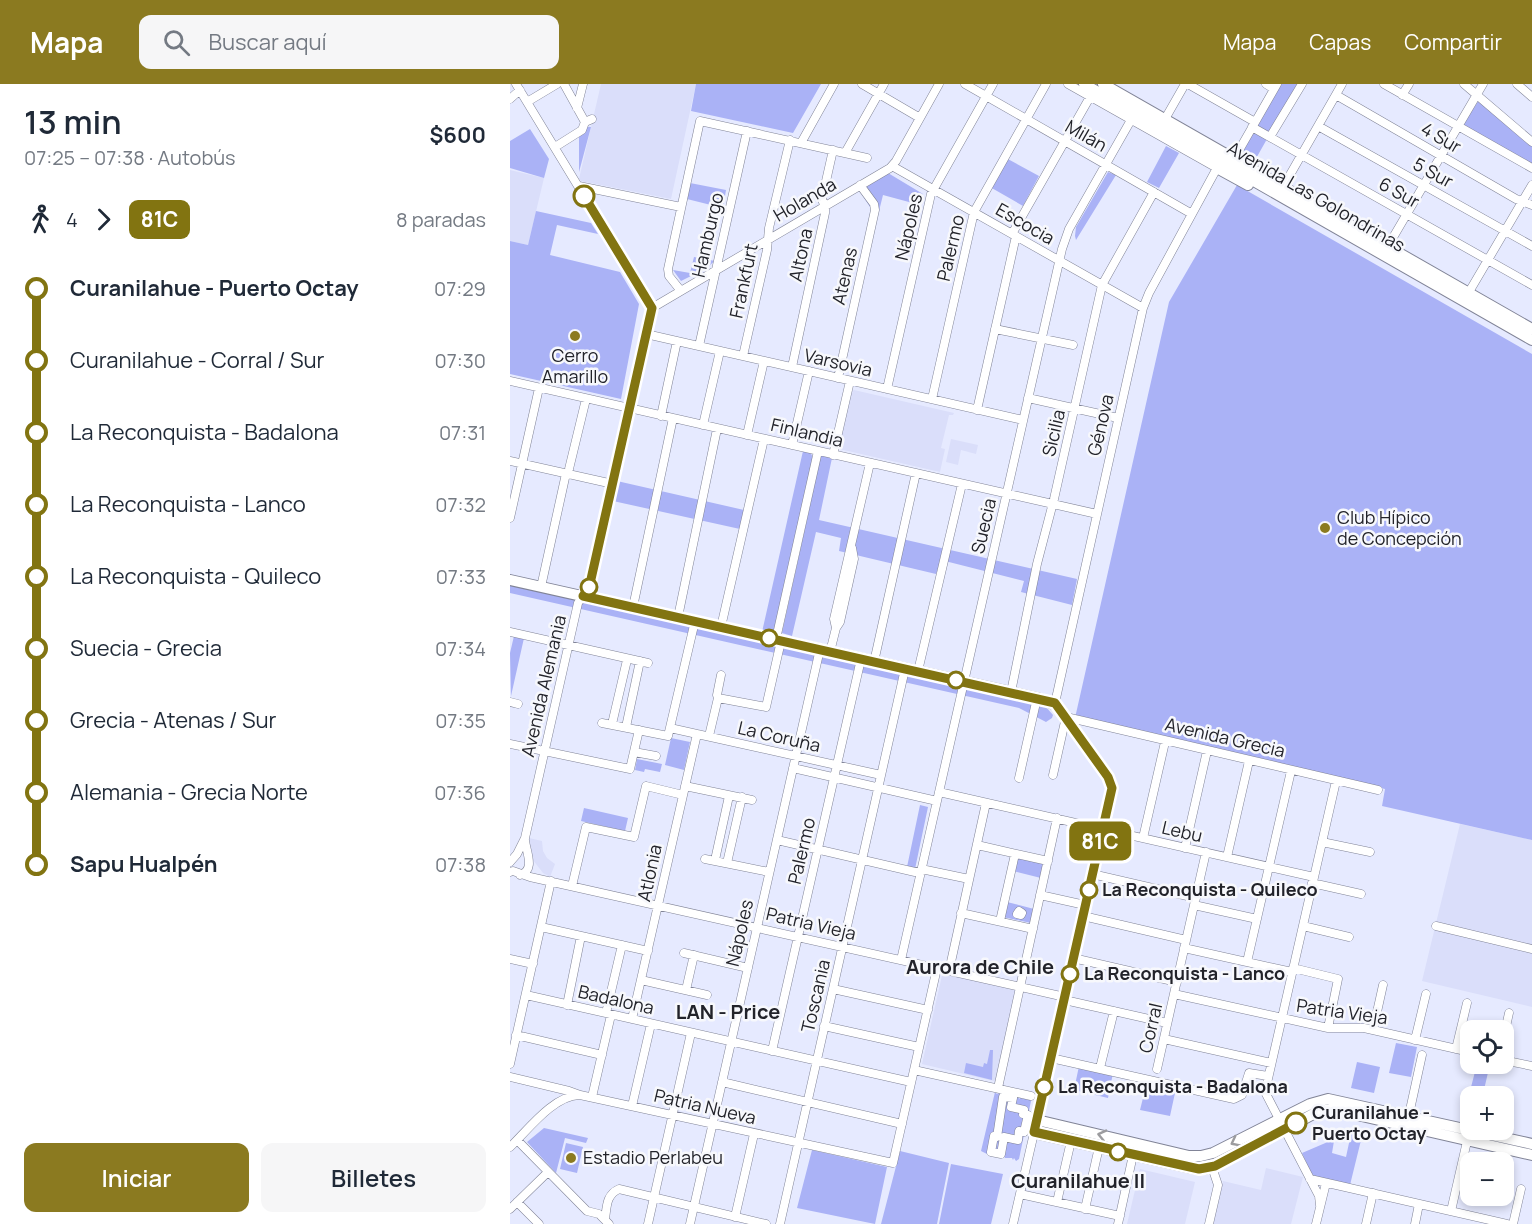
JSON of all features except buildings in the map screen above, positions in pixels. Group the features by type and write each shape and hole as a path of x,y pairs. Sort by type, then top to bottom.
{"main road":[{"name":"Avenida Las Golondrinas","path":"1084,84 1133,116 1388,246 1532,329"},
{"name":"Avenida Las Golondrinas","path":"1103,84 1234,159 1281,191 1532,340"},
{"path":"1131,100 1133,116 1142,110 1149,110"},
{"path":"1217,168 1249,185 1281,191"},
{"path":"1457,296 1469,292"},
{"path":"510,580 1055,703 1110,780 1112,788 1034,1132 1196,1169 1212,1167 1314,1102 1328,1099 1460,1133"},
{"path":"1037,1120 1193,1156 1205,1156 1281,1125"},
{"path":"1484,1140 1532,1155"},
{"path":"1504,1140 1532,1144"},
{"path":"1157,1161 1159,1149"}],"street":[{"path":"527,102 557,84"},
{"path":"555,147 582,130 588,120 577,108 564,84"},
{"path":"577,108 583,84"},
{"path":"801,143 834,84"},
{"path":"862,84 920,118"},
{"path":"845,153 884,84"},
{"name":"Holanda","path":"652,308 892,166 939,84"},
{"name":"Milán","path":"965,84 1192,214"},
{"name":"Nápoles","path":"887,389 933,189 993,84"},
{"name":"Palermo","path":"932,399 974,212 1046,84"},
{"name":"Avenida Las Golondrinas","path":"1068,84 1133,116 1217,168"},
{"path":"1165,119 1187,84"},
{"name":"6 Sur","path":"1187,84 1270,137 1532,285"},
{"path":"1234,159 1276,86 1266,84"},
{"path":"1270,137 1302,84"},
{"path":"1281,191 1342,84"},
{"path":"1384,84 1532,168"},
{"path":"1402,94 1409,84"},
{"path":"1464,84 1532,142"},
{"path":"1388,246 1483,84"},
{"path":"1517,84 1532,97"},
{"path":"510,99 518,87 652,308"},
{"name":"4 Sur","path":"1336,95 1532,205"},
{"path":"977,410 1014,235 1090,96"},
{"name":"Suecia","path":"902,960 1059,261 1070,229 1133,116"},
{"path":"681,291 668,272 700,121 867,158"},
{"name":"5 Sur","path":"1318,126 1532,246"},
{"name":"Hamburgo","path":"699,346 747,131"},
{"name":"Frankfurt","path":"743,356 768,250 768,240 790,140"},
{"name":"Altona","path":"792,367 825,206 822,197 833,150"},
{"name":"Escocia","path":"892,166 1143,308"},
{"name":"Génova","path":"1055,703 1143,308 1217,168"},
{"path":"1469,292 1532,185"},
{"path":"579,186 681,207"},
{"name":"Atenas","path":"838,378 875,210 874,204 860,186"},
{"name":"Sicilia","path":"1011,692 1037,564 1102,285 1154,192"},
{"name":"Avenida Alemania","path":"513,860 525,838 578,603 589,588 652,308"},
{"path":"995,329 1073,345"},
{"name":"Varsovia","path":"646,334 1023,420"},
{"path":"661,416 677,341"},
{"path":"703,425 720,351"},
{"path":"747,435 764,361"},
{"path":"792,445 809,371"},
{"name":"Finlandia","path":"510,381 1097,514"},
{"path":"833,455 850,381"},
{"path":"510,518 539,388"},
{"path":"1028,398 1118,418"},
{"path":"541,587 586,399"},
{"path":"633,608 673,418"},
{"path":"678,617 717,429"},
{"path":"721,627 764,439"},
{"path":"718,698 766,707 818,451"},
{"path":"510,461 613,484"},
{"name":"Nápoles","path":"690,1224 795,756 825,651 836,628 834,619 870,463"},
{"path":"874,662 916,473"},
{"path":"918,671 962,484"},
{"path":"669,732 695,621"},
{"path":"510,634 644,662 626,727"},
{"name":"Palermo","path":"772,1051 861,659"},
{"path":"612,724 627,660"},
{"name":"Toscania","path":"780,1224 905,669"},
{"path":"709,736 721,675"},
{"path":"1018,778 1037,698"},
{"path":"1053,776 1066,717"},
{"name":"Avenida Grecia","path":"1066,717 1378,790"},
{"name":"La Coruña","path":"602,723 639,730 709,736 881,775"},
{"path":"510,744 630,769 639,730"},
{"name":"Atlonia","path":"632,1019 697,734"},
{"path":"1143,838 1165,742"},
{"path":"1185,848 1207,751"},
{"path":"634,752 656,756"},
{"path":"1227,857 1249,761"},
{"name":"La Coruña","path":"793,768 937,801"},
{"path":"1247,962 1291,771"},
{"path":"1320,1205 1320,1198 1265,1094 1336,781"},
{"path":"572,886 586,827 634,837 646,786 683,795"},
{"path":"685,786 752,800"},
{"name":"Lebu","path":"939,792 1269,867 1360,894"},
{"path":"715,860 729,796"},
{"path":"727,863 742,797"},
{"path":"949,970 986,802"},
{"path":"998,1089 1057,819"},
{"name":"Avenida Alemania","path":"525,838 529,861"},
{"path":"777,840 915,872 926,870 969,879"},
{"path":"1322,842 1370,852"},
{"path":"977,845 1048,861"},
{"name":"Corral","path":"1157,1069 1206,852"},
{"path":"1000,921 1015,854"},
{"path":"523,856 529,861 528,870 513,874 511,866 513,860 523,856"},
{"path":"705,859 769,872"},
{"name":"Patria Vieja","path":"529,861 540,874 551,881"},
{"name":"Patria Vieja","path":"513,874 949,970 1167,1023"},
{"path":"1092,874 1257,919"},
{"path":"510,1064 551,881"},
{"path":"1040,895 1185,944 1247,962 1338,979 1328,1028"},
{"path":"962,913 1033,929"},
{"path":"1303,926 1349,937"},
{"path":"1436,926 1532,949"},
{"path":"541,927 648,951"},
{"path":"567,1005 582,936"},
{"path":"592,1097 622,945"},
{"path":"684,953 748,968"},
{"path":"686,990 694,955"},
{"path":"1073,958 1177,982"},
{"path":"510,959 533,964"},
{"path":"722,1082 902,1124 937,968"},
{"path":"641,980 707,995"},
{"path":"1373,1030 1383,985"},
{"path":"833,989 928,1010"},
{"name":"Patria Vieja","path":"1174,994 1328,1028 1353,1027 1373,1030 1460,1050"},
{"path":"1415,1040 1426,994"},
{"name":"Badalona","path":"525,995 911,1082"},
{"path":"1456,1049 1467,1003"},
{"path":"1100,1068 1114,1011"},
{"path":"1507,1020 1509,1013"},
{"path":"632,1106 651,1024"},
{"path":"824,1026 919,1047"},
{"path":"648,1224 691,1033"},
{"path":"516,1035 602,1055"},
{"path":"1164,1039 1271,1063"},
{"path":"1407,1121 1422,1054"},
{"path":"1051,1058 1234,1099 1242,1095 1249,1073 1268,1076"},
{"path":"1514,1062 1532,1066"},
{"path":"914,1070 1031,1096"},
{"name":"Patria Nueva","path":"510,1077 798,1144 893,1163 902,1124"},
{"path":"510,1147 558,1101 580,1095"},
{"path":"1003,1096 1013,1098 1011,1107 1024,1110 1023,1114 1028,1115 1024,1132 1019,1131 1018,1140 1004,1137 1001,1154 991,1152 994,1136 997,1137 1003,1096"},
{"path":"1013,1224 1034,1132"},
{"path":"735,1217 754,1134"},
{"path":"518,1140 587,1211 599,1214 607,1222"},
{"path":"1451,1211 1467,1140"},
{"path":"1057,1202 1071,1141"},
{"path":"1085,1209 1099,1148"},
{"path":"1020,1194 1085,1209 1119,1220 1134,1155"},
{"path":"1209,1224 1218,1185 1212,1167"},
{"path":"510,1209 549,1172"},
{"path":"1310,1179 1506,1224"},
{"path":"1316,1224 1326,1182"},
{"path":"607,1222 609,1197 611,1192 619,1189 766,1224"},
{"path":"1514,1224 1521,1190"},
{"path":"1366,1224 1373,1193"},
{"path":"517,1202 539,1224"},
{"path":"1414,1224 1419,1204"},
{"path":"1463,1224 1466,1215"}],"shaded area":[{"path":"601,84 696,84 671,199 579,179"},
{"path":"696,84 821,84 793,133 691,111"},
{"path":"1281,84 1299,84 1268,133 1258,127 1258,123"},
{"path":"1479,100 1532,146 1532,164 1462,126"},
{"path":"579,126 591,127 579,172"},
{"path":"530,129 549,159 544,178 510,168 510,141"},
{"path":"1254,132 1267,139 1254,162 1241,155"},
{"path":"1166,146 1179,153 1159,188 1147,182"},
{"path":"1006,158 1039,176 1023,206 990,187"},
{"path":"510,170 544,178 528,245 510,241"},
{"path":"1108,172 1116,175 1076,240 1076,227"},
{"path":"888,173 923,194 920,205 883,195 879,211 872,210 859,190"},
{"path":"690,183 726,190 723,208 687,199"},
{"name":"Club Hípico de Concepción","path":"1237,185 1532,354 1532,840 1382,806 1385,789 1075,718 1169,302"},
{"name":"Cerro Amarillo","path":"536,211 591,223 598,234 557,225 550,255 620,272 639,304 621,399 510,374 510,241 528,245"},
{"path":"694,257 715,261 705,269 681,281 673,270 690,273"},
{"path":"854,390 954,413 949,415 941,448 945,449 940,472 839,449 850,393"},
{"path":"951,439 978,445 976,454 961,450 958,465 946,462"},
{"path":"803,451 811,453 813,459 775,629 771,634 762,632"},
{"path":"821,455 832,458 819,520 1077,579 1072,605 1021,592 1024,581 941,560 936,574 839,551 841,538 816,532 792,636 782,633"},
{"path":"617,481 744,510 740,529 613,501"},
{"path":"510,585 1026,700 1046,707 1053,715 1046,722 1019,708 510,593"},
{"path":"514,636 524,638 511,696 510,653"},
{"path":"671,738 690,742 684,770 665,765"},
{"path":"637,759 662,764 660,772 635,770"},
{"path":"920,805 928,807 915,869 907,867"},
{"path":"584,808 628,818 625,831 581,821"},
{"path":"1460,824 1532,840 1532,1007 1422,981"},
{"path":"529,838 542,841 543,851 547,858 555,864 550,877 543,873 533,860"},
{"path":"1016,857 1044,863 1041,878 1013,871"},
{"path":"1007,902 1034,909 1031,923 1003,917"},
{"path":"943,971 1017,988 998,1082 922,1064"},
{"path":"1396,1043 1417,1047 1411,1077 1389,1073"},
{"path":"990,1050 993,1050 992,1080 964,1073 966,1063 983,1067 984,1063 987,1064"},
{"path":"1357,1062 1380,1067 1374,1093 1351,1088"},
{"path":"1079,1066 1113,1073 1108,1098 1074,1090"},
{"path":"1474,1074 1488,1074 1485,1086 1471,1086"},
{"path":"1146,1086 1175,1093 1170,1116 1140,1110"},
{"path":"995,1092 1031,1101 1019,1159 1016,1161 1014,1158 1013,1160 1004,1156 1002,1158 1002,1156 981,1151"},
{"path":"544,1128 588,1138 586,1143 565,1138 556,1173 527,1142"},
{"path":"1352,1129 1363,1132 1350,1185 1315,1177 1302,1153 1334,1141 1332,1153 1346,1157"},
{"name":"Estadio Perlabeu","path":"566,1143 583,1147 577,1173 560,1169"},
{"path":"812,1150 887,1167 875,1224 797,1208"},
{"path":"900,1151 949,1163 937,1224 881,1224"},
{"path":"951,1164 1003,1174 991,1224 939,1224"},
{"path":"1266,1168 1303,1177 1291,1224 1213,1224 1223,1181 1261,1190"},
{"path":"1140,1169 1195,1182 1185,1224 1127,1224"}],"bus line":[{"name":"81C","path":"584,196 652,308 589,588 583,596 1055,703 1108,777 1112,788 1034,1132 1199,1169 1215,1166 1296,1123"}],"place":[{"name":"Cerro Amarillo","path":"575,336"},
{"name":"Club Hípico de Concepción","path":"1325,528"},
{"name":"La Reconquista - Quileco","path":"1089,890"},
{"name":"La Reconquista - Lanco","path":"1070,974"},
{"name":"La Reconquista - Badalona","path":"1044,1087"},
{"name":"Curanilahue - Puerto Octay","path":"1296,1123"},
{"name":"Estadio Perlabeu","path":"571,1158"}],"district":[{"name":"Aurora de Chile","path":"980,967"},
{"name":"LAN - Price","path":"728,1012"},
{"name":"Curanilahue II","path":"1078,1181"}]}
